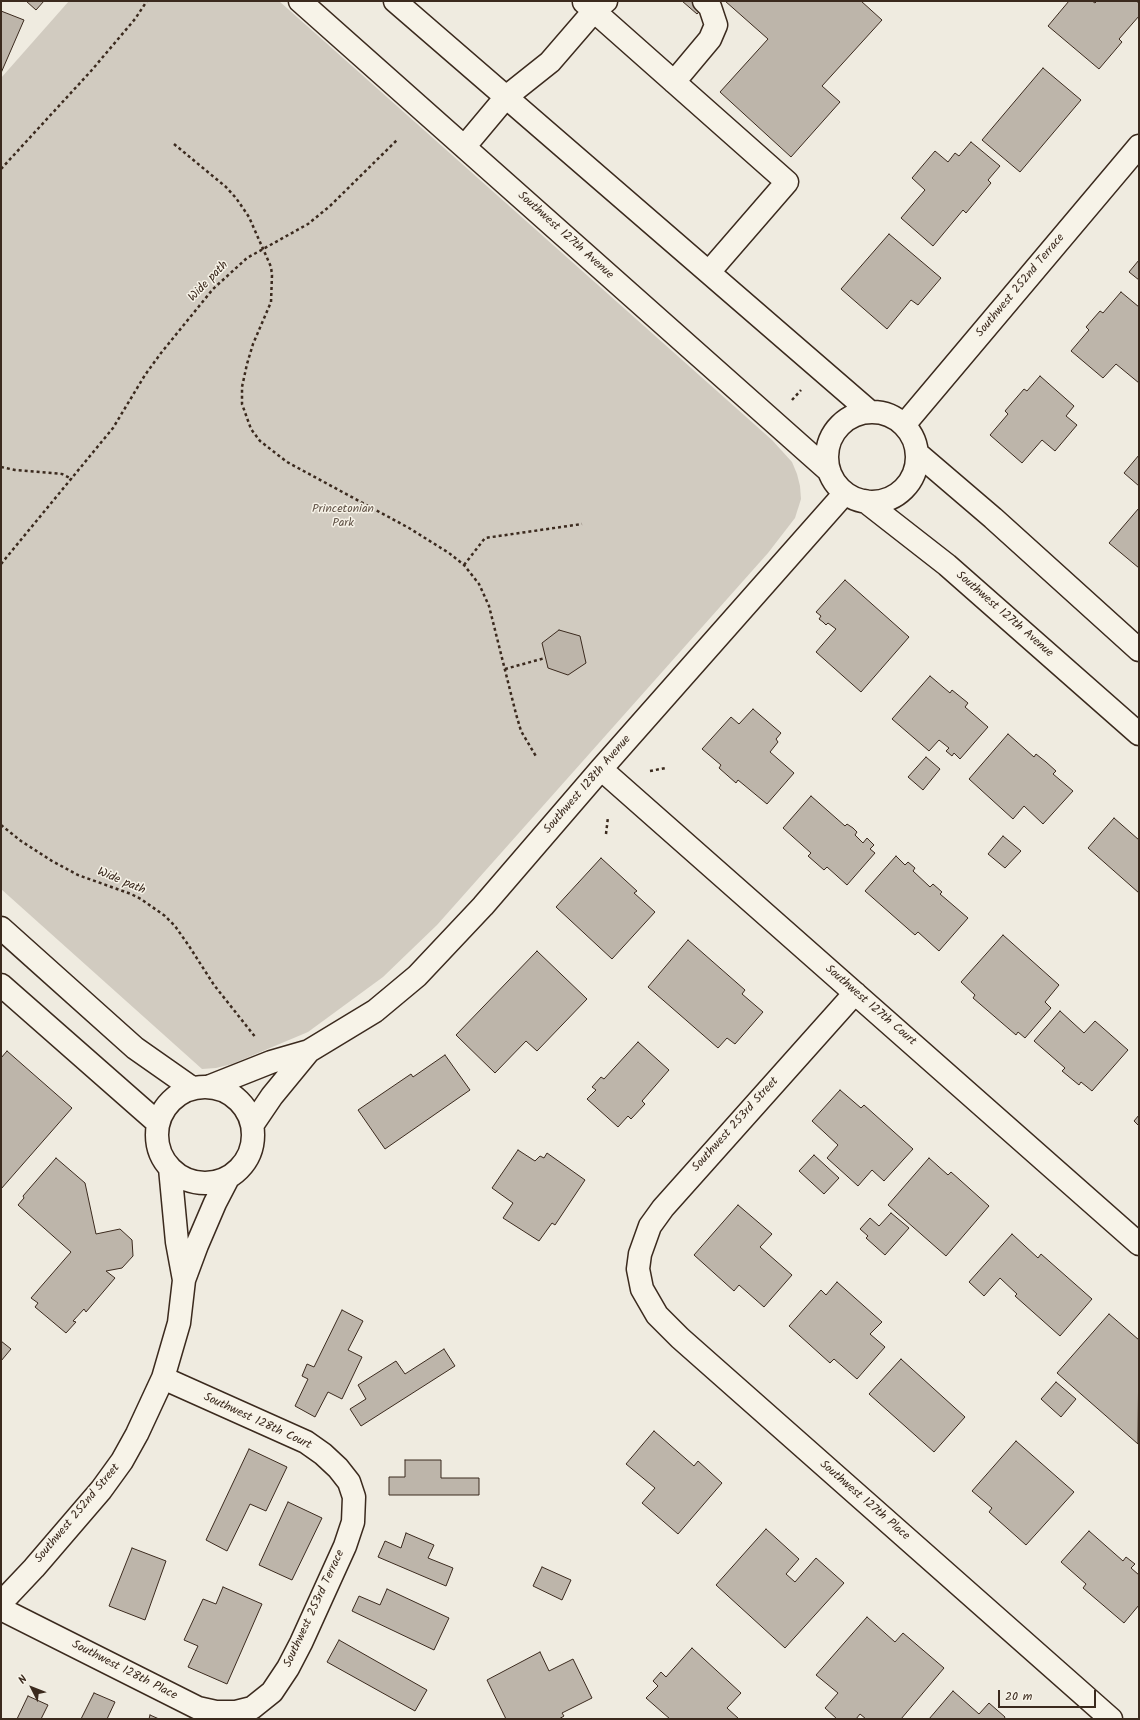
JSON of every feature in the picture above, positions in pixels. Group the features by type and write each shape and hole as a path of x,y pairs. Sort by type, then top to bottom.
{"street":[{"name":"Southwest 127th Avenue","path":"300,1 829,471"},
{"path":"394,1 870,412"},
{"path":"674,82 710,39 716,25 710,7 704,1"},
{"path":"465,146 506,97 550,62 594,4 674,82 787,182 709,272"},
{"name":"Southwest 252nd Terrace","path":"904,425 1139,146"},
{"path":"918,453 915,470 908,483 898,494 885,500 871,502 855,497 836,484 829,471 827,458 828,444 835,431 844,421 856,415 870,412 884,414 897,419 904,425 914,442 918,453 993,518 1139,650"},
{"name":"Southwest 127th Avenue","path":"855,497 947,565 1137,727"},
{"name":"Southwest 128th Avenue","path":"200,1088 271,1062 309,1051 375,1011 417,976 483,906 601,769 855,497"},
{"name":"Southwest 127th Court","path":"601,769 1139,1244"},
{"path":"1,928 135,1048 200,1088"},
{"path":"1,985 158,1123"},
{"name":"Southwest 253rd Street","path":"638,1269 644,1238 650,1226 663,1208 855,993"},
{"name":"Southwest 128th Avenue","path":"253,1124 272,1096 309,1051"},
{"path":"200,1088 223,1090 236,1098 247,1109 253,1124 254,1140 250,1155 241,1168 228,1178 213,1183 197,1183 182,1178 170,1168 161,1155 157,1140 158,1123 167,1105 182,1092 200,1088"},
{"name":"Southwest 252nd Street","path":"170,1168 176,1242 184,1280"},
{"name":"Southwest 252nd Street","path":"1,1603 34,1568 101,1490 122,1461 137,1434 163,1378 179,1323 184,1280 215,1203 228,1178"},
{"name":"Southwest 127th Place","path":"638,1269 641,1285 648,1301 657,1315 672,1331 1111,1719"},
{"name":"Southwest 128th Court","path":"163,1378 306,1442 338,1468 349,1482 354,1497"},
{"name":"Southwest 253rd Terrace","path":"252,1708 272,1692 288,1668 301,1643 346,1546 353,1522 354,1497"},
{"name":"Southwest 128th Place","path":"1,1609 198,1708 216,1712 229,1712 252,1708"}],"path":[{"path":"1,170 91,71 135,20 147,1"},
{"name":"Wide path","path":"1,564 113,428 145,375 192,312 230,272 247,258 308,224 330,206 398,139"},
{"path":"174,144 226,187 236,198 249,217 271,267 271,302 253,344 242,387 242,404 251,429 271,450 287,462 408,528 449,553 464,565 479,584 489,606 521,731 537,758"},
{"path":"790,402 804,387"},
{"path":"1,467 16,470 62,474 72,479"},
{"path":"464,565 485,538 582,524"},
{"path":"505,669 545,658"},
{"path":"650,771 666,768"},
{"path":"606,834 608,818"},
{"name":"Wide path","path":"1,825 21,841 52,861 78,875 142,899 164,916 175,926 214,985 256,1038"}],"green space":[{"name":"Princetonian Park","path":"69,1 279,1 772,440 792,462 800,486 801,499 795,518 768,553 437,925 383,977 308,1032 232,1064 216,1068 202,1069 1,889 1,78"}],"building":[{"path":"26,1 44,1 36,10"},
{"path":"682,1 709,1 697,14"},
{"path":"725,1 861,1 882,20 822,86 840,102 791,157 720,92 768,39"},
{"path":"1069,1 1092,1 1095,3 1097,1 1136,1 1139,3 1139,16 1119,39 1122,42 1099,69 1048,26"},
{"path":"1,11 24,20 1,73"},
{"path":"1043,68 1081,100 1020,172 982,140"},
{"path":"971,142 1000,166 988,180 991,183 966,213 963,210 933,246 901,218 925,190 912,178 935,151 948,162 955,153 959,156"},
{"path":"889,234 941,278 918,305 911,300 887,329 841,289"},
{"path":"1139,260 1139,280 1129,272"},
{"path":"1121,292 1139,307 1139,383 1116,364 1103,378 1071,351 1089,330 1086,327 1100,311 1103,313"},
{"path":"1040,376 1074,406 1066,416 1077,425 1055,451 1042,440 1022,463 990,435 1008,414 1005,411 1024,389 1027,391"},
{"path":"1139,455 1139,486 1124,473"},
{"path":"1139,508 1139,568 1109,543"},
{"path":"845,580 909,637 861,692 816,652 836,629 828,623 826,625 819,619 821,616 816,612"},
{"path":"559,630 580,636 586,663 568,675 548,668 542,643"},
{"path":"930,676 950,693 952,690 968,703 965,707 988,727 960,759 954,753 952,756 946,751 949,748 939,740 929,751 892,719"},
{"path":"753,709 781,733 776,739 778,742 770,752 794,773 767,804 738,780 736,783 719,768 721,765 702,749 731,717 739,724"},
{"path":"1008,734 1034,757 1036,754 1046,762 1056,771 1053,774 1073,791 1043,824 1024,806 1013,819 969,779"},
{"path":"926,757 940,769 923,790 908,777"},
{"path":"811,796 845,826 847,824 853,828 857,832 855,835 863,843 867,838 874,845 870,849 875,853 847,885 827,867 824,870 808,856 811,853 783,828"},
{"path":"1114,818 1139,840 1139,893 1088,848"},
{"path":"1003,836 1021,851 1005,868 988,854"},
{"path":"896,856 905,865 908,862 915,868 913,871 930,887 933,884 942,892 940,894 968,918 939,951 918,932 915,935 865,891"},
{"path":"601,858 637,891 634,893 655,912 612,959 556,907"},
{"path":"1003,935 1059,985 1045,1002 1051,1008 1025,1038 1018,1032 1016,1035 973,998 975,995 961,982"},
{"path":"688,940 745,990 742,994 763,1012 735,1044 727,1038 718,1048 648,987"},
{"path":"537,951 587,999 537,1051 526,1041 495,1073 456,1035"},
{"path":"1060,1011 1084,1033 1095,1021 1128,1050 1092,1091 1081,1082 1079,1085 1062,1071 1065,1068 1034,1041"},
{"path":"638,1042 669,1070 642,1101 645,1104 631,1119 628,1116 618,1127 587,1099 596,1090 592,1087 601,1077 604,1079"},
{"path":"7,1051 72,1108 1,1189 1,1058"},
{"path":"445,1055 470,1090 385,1149 358,1110 411,1074 413,1077"},
{"path":"840,1090 861,1108 864,1105 913,1149 884,1181 872,1170 858,1186 827,1158 838,1145 812,1121"},
{"path":"1139,1115 1139,1126 1134,1121"},
{"path":"518,1150 535,1161 540,1156 544,1158 547,1153 585,1180 555,1225 552,1223 539,1241 503,1218 513,1203 492,1188"},
{"path":"814,1155 839,1178 824,1194 799,1171"},
{"path":"56,1158 85,1183 96,1234 120,1229 132,1240 133,1256 122,1268 106,1271 115,1278 86,1312 84,1309 73,1321 76,1322 66,1333 35,1307 38,1303 31,1298 71,1252 18,1205 24,1198 23,1196"},
{"path":"929,1158 948,1175 951,1172 989,1206 946,1256 888,1205"},
{"path":"738,1205 772,1234 760,1247 792,1275 764,1307 739,1285 734,1291 694,1255"},
{"path":"891,1213 909,1228 885,1255 866,1238 868,1236 860,1229 870,1218 879,1226"},
{"path":"1012,1234 1038,1258 1041,1254 1092,1299 1060,1336 1015,1296 1017,1294 1000,1278 984,1296 969,1282"},
{"path":"837,1282 882,1322 870,1334 885,1347 857,1379 834,1359 830,1363 789,1326 821,1290 826,1295"},
{"path":"342,1310 363,1321 348,1350 362,1357 342,1399 328,1392 315,1417 295,1406 308,1379 302,1376 307,1364 314,1367"},
{"path":"1109,1314 1139,1340 1138,1444 1057,1373"},
{"path":"1,1341 11,1349 1,1361"},
{"path":"444,1349 455,1366 361,1426 350,1409 366,1399 358,1385 396,1361 405,1374"},
{"path":"901,1359 965,1417 934,1452 869,1394"},
{"path":"1056,1382 1076,1399 1061,1417 1041,1399"},
{"path":"654,1431 694,1466 698,1461 722,1483 678,1534 642,1503 655,1488 626,1464"},
{"path":"1016,1441 1074,1492 1026,1545 989,1512 992,1508 972,1491"},
{"path":"249,1449 287,1467 266,1511 250,1504 227,1551 206,1540"},
{"path":"405,1460 441,1460 441,1478 479,1478 479,1495 389,1495 389,1477 405,1477"},
{"path":"288,1502 322,1518 292,1580 259,1565"},
{"path":"766,1529 799,1559 786,1574 795,1582 816,1558 844,1583 785,1648 716,1585"},
{"path":"1089,1531 1123,1561 1126,1557 1135,1564 1131,1568 1139,1575 1139,1605 1124,1623 1083,1588 1086,1584 1061,1562"},
{"path":"406,1533 434,1545 428,1558 453,1568 446,1586 378,1557 385,1541 401,1548"},
{"path":"132,1548 166,1561 145,1620 109,1606"},
{"path":"542,1567 571,1580 562,1600 533,1586"},
{"path":"223,1587 262,1604 227,1684 188,1667 198,1646 184,1640 203,1599 216,1604"},
{"path":"387,1589 449,1618 434,1650 352,1611 359,1596 380,1605"},
{"path":"867,1617 895,1642 903,1633 944,1668 901,1719 866,1719 860,1714 856,1719 837,1719 825,1708 838,1693 816,1675"},
{"path":"339,1640 427,1690 415,1711 327,1662"},
{"path":"692,1648 741,1693 727,1708 739,1719 670,1719 646,1698 658,1686 653,1681 661,1672 666,1677"},
{"path":"540,1652 549,1671 573,1659 592,1698 562,1713 564,1716 559,1719 506,1719 487,1680"},
{"path":"953,1691 979,1714 989,1703 1005,1717 1004,1719 929,1719"},
{"path":"94,1693 115,1702 107,1719 81,1719"},
{"path":"28,1696 48,1705 41,1719 17,1719"},
{"path":"150,1715 159,1719 149,1719"}]}
